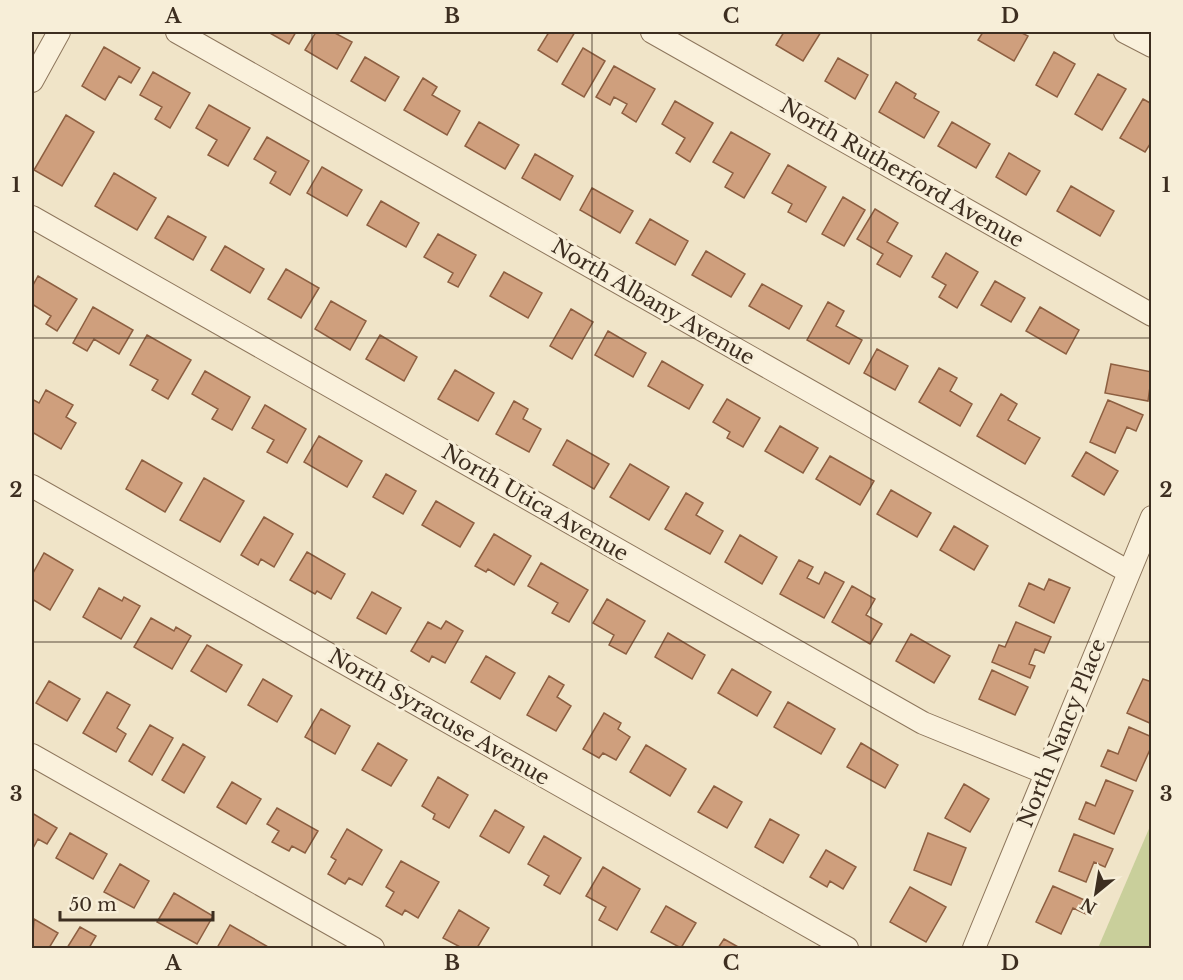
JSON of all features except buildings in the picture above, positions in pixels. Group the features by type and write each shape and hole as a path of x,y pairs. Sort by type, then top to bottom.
{"street":[{"path":"32,81 59,32"},
{"name":"North Albany Avenue","path":"177,32 1129,572"},
{"name":"North Rutherford Avenue","path":"652,32 1152,315"},
{"path":"1125,32 1152,46"},
{"name":"North Utica Avenue","path":"32,217 923,723 1046,773"},
{"name":"North Syracuse Avenue","path":"32,486 847,948"},
{"name":"North Nancy Place","path":"974,948 1152,517"},
{"path":"32,755 373,948"}],"green space":[{"path":"1151,824 1151,948 1098,948"}]}
